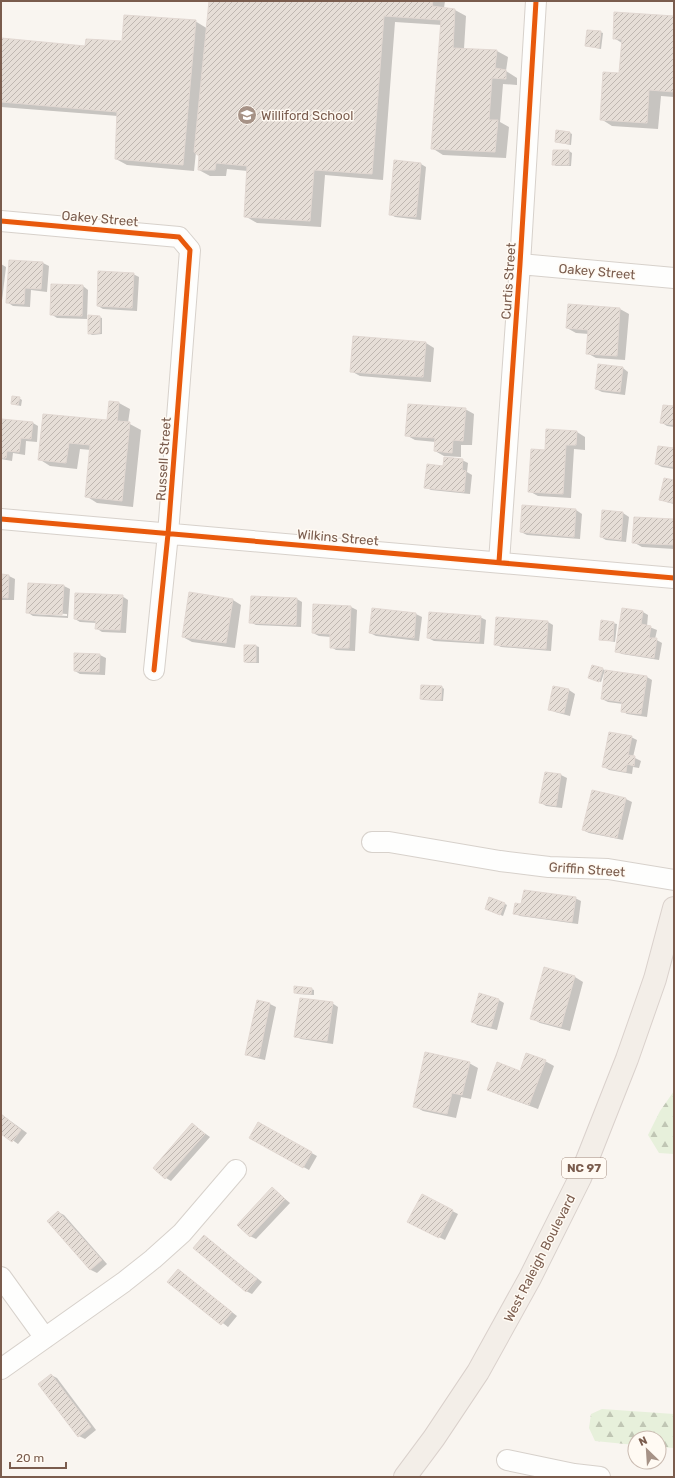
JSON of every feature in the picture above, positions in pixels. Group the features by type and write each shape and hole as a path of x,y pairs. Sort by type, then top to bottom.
{"main road":[{"name":"West Raleigh Boulevard","path":"405,1477 434,1438 478,1372 530,1278 580,1178 628,1059 653,987 674,908"}],"street":[{"name":"Curtis Street","path":"499,562 520,264 536,1"},
{"name":"Oakey Street","path":"1,221 179,237 190,250"},
{"name":"Russell Street","path":"154,670 168,534 190,250"},
{"name":"Oakey Street","path":"520,264 674,278"},
{"name":"Wilkins Street","path":"1,520 674,578"},
{"name":"Griffin Street","path":"372,842 389,842 500,861 549,867 608,869 674,880"},
{"path":"1,1369 153,1259 182,1233 236,1170"},
{"path":"1,1277 45,1338"},
{"path":"507,1460 574,1474 600,1477"}],"green space":[{"path":"674,1091 674,1154 659,1153 648,1135 660,1111"},
{"path":"602,1409 674,1414 674,1448 667,1448 667,1430 627,1430 627,1444 595,1441 589,1428 591,1414"}],"building":[{"path":"209,1 433,1 432,6 455,9 453,48 497,50 495,68 506,70 506,79 492,78 489,120 498,120 495,152 431,149 441,20 384,16 372,174 314,170 310,221 244,217 247,166 216,163 215,170 198,170 199,156 194,152"},
{"path":"614,12 674,16 674,92 649,90 647,123 600,120 603,72 619,73 622,39 613,39"},
{"path":"124,15 196,20 183,165 115,159 117,112 1,102 1,38 85,46 86,39 122,41"},
{"path":"587,30 601,31 599,48 585,46"},
{"path":"556,130 570,132 569,144 555,142"},
{"path":"553,150 569,150 569,165 552,165"},
{"path":"394,160 421,163 416,217 389,215"},
{"path":"9,260 43,262 41,289 25,288 24,304 6,303"},
{"path":"98,271 134,273 132,308 97,306"},
{"path":"51,284 83,285 82,316 50,315"},
{"path":"568,304 620,308 617,356 586,354 588,330 566,328"},
{"path":"88,315 100,316 100,333 88,334"},
{"path":"353,336 426,342 423,377 350,372"},
{"path":"598,364 623,367 620,392 595,389"},
{"path":"12,396 20,397 18,405 11,404"},
{"path":"109,401 119,402 117,421 130,422 122,501 85,497 90,445 69,443 66,463 38,460 43,414 107,420"},
{"path":"408,404 466,408 463,441 453,440 452,453 434,451 435,438 405,436"},
{"path":"663,405 674,406 674,425 660,423"},
{"path":"1,419 33,422 31,439 21,438 19,452 7,451 6,458 1,458"},
{"path":"546,429 577,431 576,445 566,445 563,494 528,492 531,449 545,450"},
{"path":"658,446 674,448 674,467 655,464"},
{"path":"444,457 463,459 462,470 466,471 464,492 424,488 427,464 443,466"},
{"path":"664,478 674,480 674,503 659,500"},
{"path":"522,505 576,509 574,537 520,532"},
{"path":"602,510 623,512 621,540 600,537"},
{"path":"634,517 674,519 674,545 632,543"},
{"path":"1,574 9,575 8,598 1,597"},
{"path":"28,583 64,585 62,615 26,613"},
{"path":"189,592 233,599 226,643 182,637"},
{"path":"75,593 123,595 120,630 95,629 96,621 74,619"},
{"path":"251,596 297,598 296,625 249,623"},
{"path":"313,604 351,606 349,648 330,648 330,634 312,633"},
{"path":"372,608 416,613 414,638 369,633"},
{"path":"622,608 643,611 641,624 651,626 649,638 657,638 654,658 615,652"},
{"path":"429,612 481,616 479,642 427,638"},
{"path":"496,617 548,621 546,649 494,645"},
{"path":"601,620 614,622 613,641 599,640"},
{"path":"244,645 256,645 256,662 244,662"},
{"path":"74,653 100,654 99,672 74,671"},
{"path":"592,665 603,668 599,682 588,678"},
{"path":"605,670 647,676 641,714 621,712 622,702 601,699"},
{"path":"421,685 442,686 441,700 420,699"},
{"path":"553,686 569,689 564,713 548,710"},
{"path":"609,732 632,736 628,755 635,756 634,766 627,764 626,772 602,767"},
{"path":"545,772 561,774 556,806 539,803"},
{"path":"592,790 626,798 617,838 582,830"},
{"path":"524,890 576,897 572,922 513,914 515,903 521,904"},
{"path":"489,897 505,903 500,915 485,909"},
{"path":"544,967 575,976 561,1027 530,1019"},
{"path":"294,986 312,988 311,994 294,993"},
{"path":"479,993 499,999 491,1027 471,1022"},
{"path":"300,998 333,1002 327,1041 294,1037"},
{"path":"257,1000 270,1003 259,1057 245,1055"},
{"path":"425,1052 470,1062 462,1095 452,1093 447,1114 413,1107"},
{"path":"526,1053 546,1060 529,1105 487,1090 497,1062 520,1071"},
{"path":"1,1114 21,1130 12,1142 1,1134"},
{"path":"258,1122 312,1152 303,1168 249,1138"},
{"path":"192,1123 205,1134 165,1179 153,1168"},
{"path":"272,1187 285,1199 250,1237 237,1225"},
{"path":"422,1194 453,1210 439,1238 407,1222"},
{"path":"58,1211 102,1260 90,1270 47,1221"},
{"path":"204,1235 257,1279 246,1292 193,1248"},
{"path":"178,1269 232,1312 221,1325 167,1282"},
{"path":"51,1374 91,1427 78,1437 38,1384"}],"cycle path":[{"path":"499,562 520,264 536,1"},
{"path":"1,221 179,237 190,250 168,534 154,670"},
{"path":"1,519 674,578"}],"place":[{"name":"Williford School","path":"247,115"}]}
